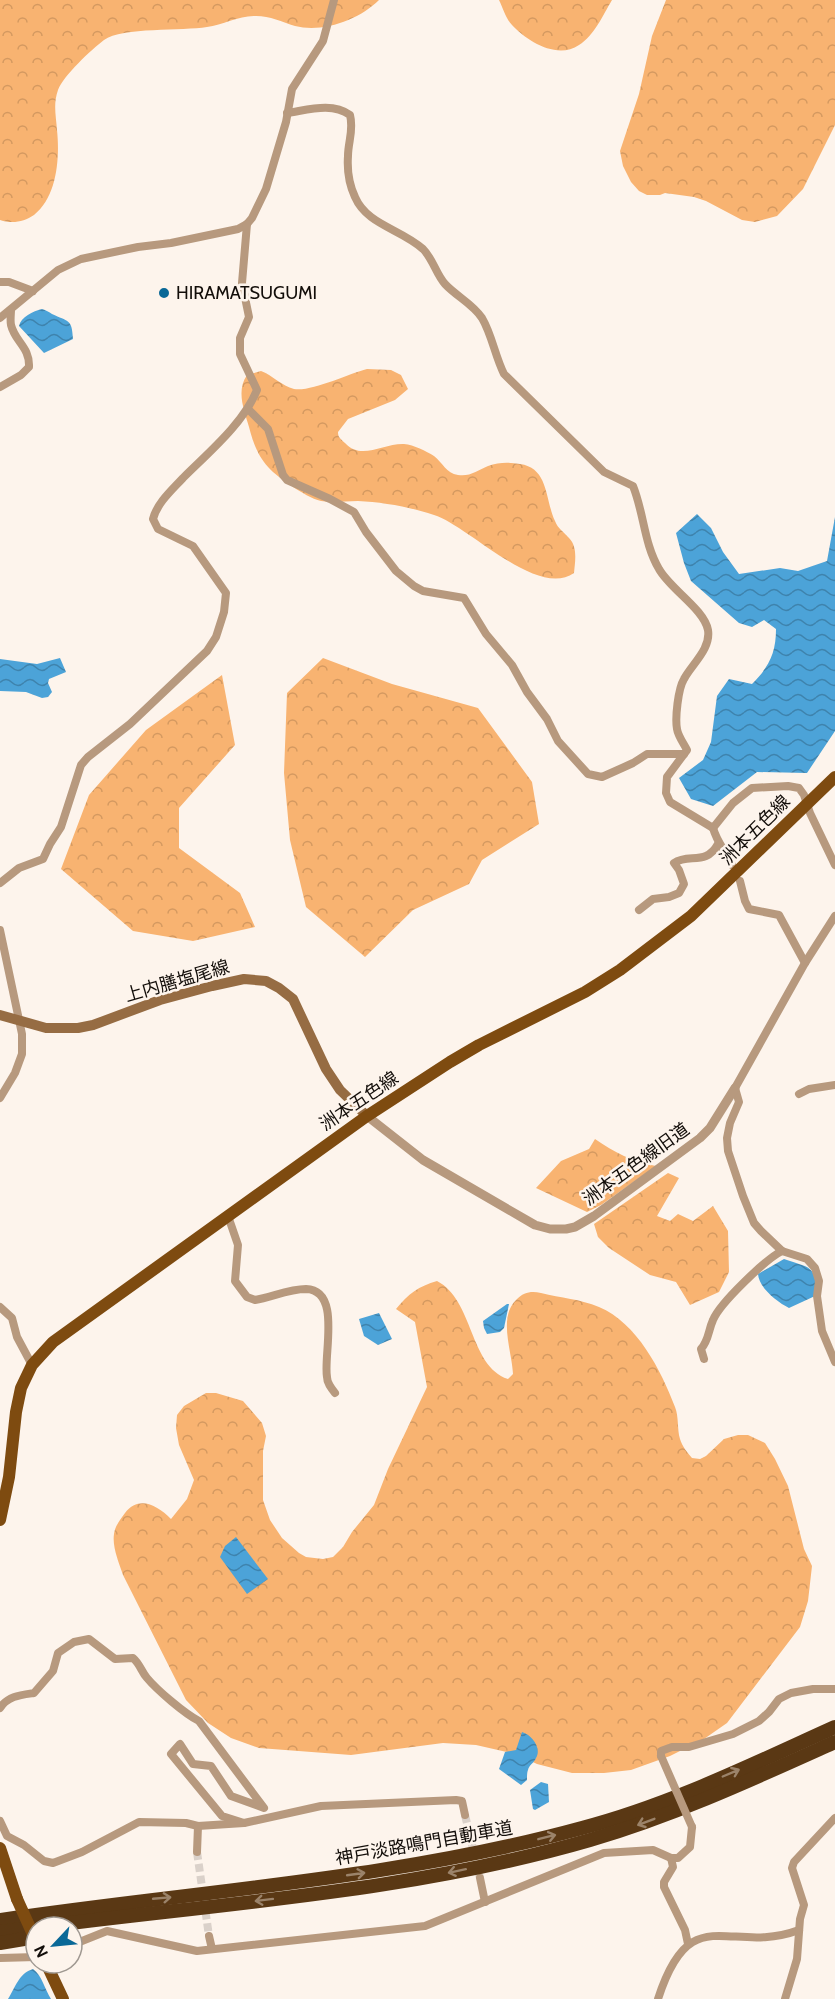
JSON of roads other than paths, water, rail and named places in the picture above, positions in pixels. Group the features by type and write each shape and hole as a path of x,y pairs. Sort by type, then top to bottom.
{"highway":[{"name":"神戸淡路鳴門自動車道","path":"0,1920 348,1875 434,1862 518,1845 585,1828 634,1812 748,1766 835,1727"},
{"name":"神戸淡路鳴門自動車道","path":"84,1921 352,1888 437,1875 521,1857 590,1840 640,1824 697,1802 835,1742"},
{"path":"0,1913 87,1901 136,1901"},
{"path":"84,1928 187,1909"},
{"name":"神戸淡路鳴門自動車道","path":"0,1932 24,1929"},
{"path":"0,1943 24,1940"}],"main road":[{"name":"洲本五色線","path":"0,1520 9,1477 17,1405 23,1382 32,1365 53,1342 367,1116 479,1045 585,992 620,970 691,916 835,777"},
{"name":"上内膳塩尾線","path":"0,1015 46,1028 78,1028 93,1025 160,1000 212,986 244,979 266,981 293,999 326,1069 340,1090 367,1116"},
{"path":"0,1849 3,1870 25,1915"},
{"path":"52,1975 63,1999"}],"street":[{"path":"0,883 19,868 43,859 62,827 81,765 88,757 130,724 207,651 216,637 224,612 226,593 193,546 158,529 153,519 154,511 248,409 257,390 240,354 240,338 249,317 242,283 247,224 266,189 286,122 292,89 323,41 334,0"},
{"path":"287,113 327,108 342,110 350,115 352,130 348,175 360,209 423,249 444,283 481,317 490,334 495,357 504,374 603,472 633,486 650,551 660,571 702,618 708,630 706,646 684,678 679,692 677,730 687,750 667,777 666,793 670,802 713,828 718,844 728,855 732,864"},
{"path":"0,318 58,270 81,259 138,247 171,243 247,224"},
{"path":"0,282 9,282 33,291"},
{"path":"0,387 21,375 29,367 30,358 26,349 11,327 10,310"},
{"path":"248,409 268,429 283,475 287,480 354,512 366,532 396,571 414,586 423,591 464,598 486,634 512,665 527,692 547,718 558,741 588,774 602,777 647,754 684,754"},
{"path":"713,828 733,803 752,788 788,786 799,788 835,865"},
{"path":"639,910 653,899 679,893 684,884 674,863 677,860 700,859 714,852 718,844"},
{"path":"740,881 749,909 779,915 805,963"},
{"name":"洲本五色線旧道","path":"367,1116 401,1145 451,1177 535,1225 559,1230 575,1227 594,1216 700,1138 710,1128 805,963 835,916"},
{"path":"0,930 17,1020 22,1034 22,1054 15,1073 0,1098"},
{"path":"799,1094 809,1089 835,1085"},
{"path":"735,1088 739,1102 728,1132 728,1151 754,1222 782,1251 807,1259 817,1270 819,1281 817,1296 822,1331 835,1362"},
{"path":"228,1216 238,1245 235,1281 247,1297 255,1300 307,1289 316,1291 321,1296 327,1308 329,1325 327,1380 335,1393"},
{"path":"704,1359 701,1349 708,1341 712,1320 720,1308 744,1281 782,1251"},
{"path":"0,1307 12,1318 17,1336 32,1365"},
{"path":"0,1708 4,1702 18,1695 34,1693 52,1671 58,1653 74,1642 89,1639 115,1659 133,1658 141,1666 145,1677 190,1717 199,1721 264,1808 231,1796 211,1766 193,1764 180,1744 171,1754 222,1816 244,1823"},
{"path":"84,1940 107,1931 197,1951 425,1926 603,1853 653,1850 671,1858 678,1858 690,1847 692,1827 661,1756 662,1750 672,1747 689,1747 733,1734 759,1721 770,1712 779,1699 791,1693 813,1689 835,1689"},
{"path":"0,1821 8,1836 44,1861 53,1863 82,1852 139,1822 186,1823 198,1826 244,1823 321,1806 456,1800 462,1801 465,1815"},
{"path":"785,1999 797,1959 800,1919 804,1905 792,1868 794,1862 835,1818"},
{"path":"197,1852 198,1826"},
{"path":"671,1858 673,1867 664,1881 664,1887 685,1930 688,1944"},
{"path":"480,1878 485,1902"},
{"path":"658,1999 663,1982 688,1944 714,1935 776,1937 799,1930"},
{"path":"209,1936 212,1948"},
{"path":"0,1958 24,1957"}],"water":[{"path":"42,309 68,322 72,327 73,339 44,353 19,326 28,315"},
{"path":"697,514 711,528 723,552 739,574 780,568 798,571 827,561 835,517 835,731 807,773 757,772 713,806 691,799 679,778 703,760 711,742 717,696 729,679 752,684 758,678 773,652 776,629 764,620 752,627 739,623 691,581 676,533"},
{"path":"60,658 66,672 49,679 48,683 52,692 48,697 42,698 26,692 0,691 0,659 37,664"},
{"path":"784,1259 810,1269 816,1286 815,1296 789,1308 765,1289 758,1274"},
{"path":"509,1304 504,1328 500,1332 487,1334 483,1321"},
{"path":"379,1313 392,1339 378,1345 364,1336 359,1319"},
{"path":"236,1537 268,1579 247,1594 220,1557 225,1546"},
{"path":"522,1732 532,1739 537,1746 538,1754 529,1768 527,1780 521,1785 499,1769 505,1752 516,1750"},
{"path":"541,1782 548,1784 549,1802 535,1810 530,1790"},
{"path":"24,1974 38,1975 51,1999 8,1999"}],"tunnel":[{"path":"465,1815 480,1878"},
{"path":"197,1852 209,1936"}],"place":[{"name":"HIRAMATSUGUMI","path":"164,293"}]}
